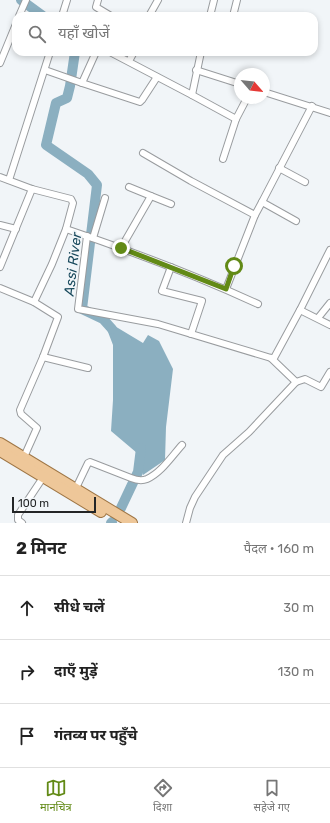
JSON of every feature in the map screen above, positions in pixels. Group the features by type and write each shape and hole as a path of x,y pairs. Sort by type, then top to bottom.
{"main road":[{"path":"0,446 24,457 45,474 76,488 120,523"},
{"path":"0,446 110,514 132,523"}],"street":[{"path":"21,12 26,0"},
{"path":"63,12 67,0"},
{"path":"98,0 96,7 104,12"},
{"path":"151,12 158,0"},
{"path":"211,12 214,0"},
{"path":"234,12 237,0"},
{"path":"0,63 12,34"},
{"path":"9,180 49,56"},
{"path":"82,83 94,56"},
{"path":"118,56 236,119"},
{"path":"129,61 132,56"},
{"path":"192,95 200,56"},
{"path":"45,70 140,102 157,77"},
{"path":"196,70 234,82"},
{"path":"270,94 330,113"},
{"path":"223,159 236,119 244,104"},
{"path":"226,289 255,215 312,106"},
{"path":"144,153 191,181 255,215"},
{"path":"279,168 305,182"},
{"path":"0,177 32,189 71,200 73,203 66,229 52,264 34,302"},
{"path":"129,187 171,204"},
{"path":"0,267 32,189"},
{"path":"121,248 151,196"},
{"path":"105,198 90,237 78,309 158,324 271,358 296,382"},
{"path":"262,202 296,221"},
{"path":"0,225 16,229"},
{"path":"66,229 171,267 226,289 258,304"},
{"path":"271,358 274,358 330,250"},
{"path":"171,267 162,291 202,300 191,334"},
{"path":"0,288 34,302 58,317 43,357 20,410 21,414 37,428 24,457"},
{"path":"318,318 330,303"},
{"path":"300,310 330,325"},
{"path":"43,357 88,368"},
{"path":"186,523 195,497 224,455 249,432 296,382 305,379 321,387 330,372"},
{"path":"76,488 90,462 134,479 148,478 163,466 182,445"},
{"path":"22,523 18,520 18,515 45,474"}],"water":[{"path":"103,319 143,343 148,335 159,341 173,369 166,427 165,460 143,475 137,453 111,431 113,400 113,345"}],"waterway":[{"name":"Assi River","path":"21,0 38,12"},
{"name":"Assi River","path":"74,56 67,98 56,103 46,145 88,174 97,185 82,309 103,319 112,329"},
{"name":"Assi River","path":"121,508 138,472 141,448"}],"route":[{"path":"121,248 226,289 234,266"}]}
